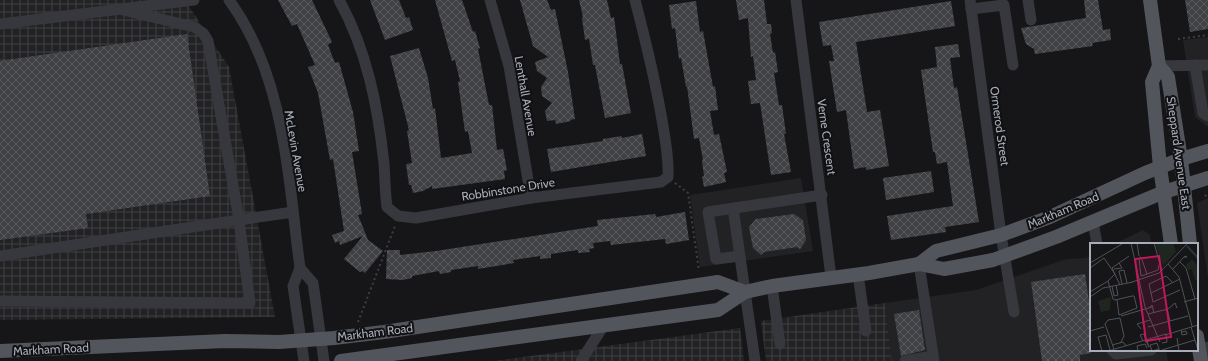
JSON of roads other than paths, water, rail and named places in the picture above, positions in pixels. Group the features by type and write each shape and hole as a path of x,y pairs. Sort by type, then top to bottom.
{"main road":[{"name":"Sheppard Avenue East","path":"1150,0 1159,66 1152,82 1160,167 1171,243"},
{"name":"Sheppard Avenue East","path":"1159,66 1168,77 1181,159 1190,243"},
{"name":"Markham Road","path":"919,264 936,251 1000,234 1050,217 1160,167 1181,159 1208,152"},
{"name":"Markham Road","path":"342,361 398,355 718,310 744,292 772,286 919,264 944,269 993,260 1093,222 1164,192 1208,178"},
{"name":"Markham Road","path":"0,351 225,341 301,341 384,332 718,282 744,292"},
{"path":"1198,339 1204,355"}],"street":[{"path":"0,24 194,0"},
{"name":"McLevin Avenue","path":"229,0 253,41 270,85 283,136 300,268 293,286 304,361"},
{"name":"Robbinstone Drive","path":"339,0 358,43 373,92 384,164 387,206 398,216 416,218 531,198 661,182 668,177 669,164 658,92 644,31 635,0"},
{"name":"Lenthall Avenue","path":"490,0 509,66 531,198"},
{"name":"Verne Crescent","path":"796,0 822,195 831,277"},
{"path":"1028,0 1031,20"},
{"path":"970,4 1006,3 1013,65"},
{"name":"Ormerod Street","path":"970,4 1000,234 1014,312"},
{"path":"0,301 250,303 239,220 208,41 203,33 194,27 122,10"},
{"path":"1195,65 1203,113 1208,116"},
{"path":"1159,66 1208,65"},
{"path":"740,256 716,259 708,212 822,195"},
{"path":"733,208 755,361"},
{"path":"0,256 293,212"},
{"path":"1093,222 1097,243"},
{"path":"905,361 934,359 919,264"},
{"path":"300,268 313,283 322,338 324,361"},
{"path":"858,274 866,331"},
{"path":"772,286 780,344"},
{"path":"581,361 604,325"},
{"path":"1113,351 1116,354 1142,351"}]}
